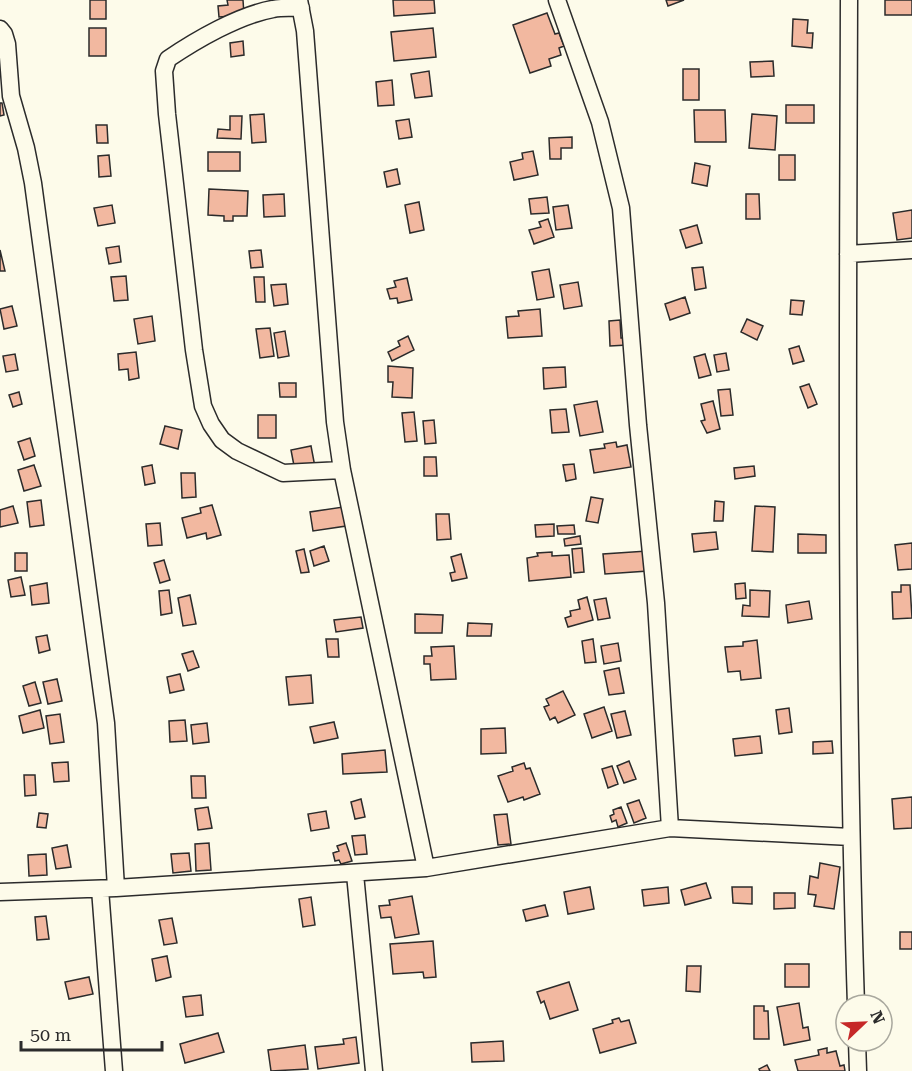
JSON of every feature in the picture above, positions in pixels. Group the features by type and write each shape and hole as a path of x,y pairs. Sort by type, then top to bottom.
{"street":[{"path":"556,0 600,122 621,208 638,425 656,603 670,828"},
{"path":"849,0 851,837 856,993"},
{"path":"342,470 283,473 237,451 222,440 211,424 203,406 194,350 164,71 168,59 234,21 276,8 300,4 305,31 335,422 342,470 426,868"},
{"path":"0,29 7,44 11,96 33,183 106,723 114,1071"},
{"path":"848,254 912,250"},
{"path":"0,892 108,888 426,868 670,828 851,837"},
{"path":"355,874 374,1071"},
{"path":"858,1053 858,1071"}],"building":[{"path":"90,0 106,0 106,19 90,19"},
{"path":"227,0 243,0 244,15 219,17 218,6 228,5"},
{"path":"393,0 434,0 435,13 394,16"},
{"path":"666,0 684,0 668,6"},
{"path":"885,0 912,0 912,15 885,15"},
{"path":"547,13 555,34 559,33 564,46 559,48 561,55 549,59 551,66 530,73 513,25"},
{"path":"793,19 808,20 807,33 813,33 812,48 792,46"},
{"path":"89,28 106,28 106,56 89,56"},
{"path":"433,28 436,57 394,61 391,32"},
{"path":"243,41 244,55 231,57 230,43"},
{"path":"773,61 774,76 751,77 750,62"},
{"path":"683,69 699,69 699,100 683,100"},
{"path":"429,71 432,96 415,98 411,74"},
{"path":"392,80 394,105 378,106 376,82"},
{"path":"0,103 2,103 4,115 0,116"},
{"path":"786,105 814,105 814,123 786,123"},
{"path":"694,110 725,110 726,142 695,142"},
{"path":"264,114 266,142 252,143 250,115"},
{"path":"752,114 777,116 775,150 749,148"},
{"path":"230,116 242,116 241,139 217,138 218,129 230,130"},
{"path":"409,119 412,137 399,139 396,121"},
{"path":"96,125 107,125 108,143 97,143"},
{"path":"572,137 572,148 561,148 561,159 550,159 549,138"},
{"path":"533,151 538,175 514,180 510,162 523,159 522,153"},
{"path":"208,152 240,152 240,171 208,171"},
{"path":"109,155 111,176 99,177 98,156"},
{"path":"779,155 795,155 795,180 779,180"},
{"path":"695,163 710,166 707,186 692,183"},
{"path":"397,169 400,184 387,187 384,172"},
{"path":"209,189 248,191 247,216 233,216 233,221 224,221 224,216 208,215"},
{"path":"284,194 285,216 264,217 263,195"},
{"path":"746,194 759,194 760,219 746,219"},
{"path":"547,197 549,213 531,214 529,199"},
{"path":"419,202 424,230 410,233 405,205"},
{"path":"112,205 115,223 98,226 94,208"},
{"path":"568,205 572,228 556,230 553,207"},
{"path":"912,210 912,238 897,240 893,213"},
{"path":"548,219 554,237 534,244 529,230 541,227 539,222"},
{"path":"697,225 702,243 686,248 680,230"},
{"path":"119,246 121,262 109,264 106,248"},
{"path":"0,250 5,271 0,271"},
{"path":"261,250 263,267 251,268 249,251"},
{"path":"703,267 706,288 695,290 692,268"},
{"path":"549,269 554,297 537,300 532,272"},
{"path":"126,276 128,300 114,301 111,277"},
{"path":"254,277 264,277 265,302 256,302"},
{"path":"407,278 412,300 398,303 397,298 390,299 387,289 396,287 394,281"},
{"path":"578,282 582,306 564,309 560,285"},
{"path":"286,284 288,304 274,306 271,285"},
{"path":"685,297 690,313 670,320 665,304"},
{"path":"791,300 804,301 802,315 790,314"},
{"path":"12,306 17,326 4,329 0,309"},
{"path":"540,309 542,336 508,338 506,317 519,316 518,311"},
{"path":"152,316 155,341 138,344 134,319"},
{"path":"747,319 763,326 757,340 741,332"},
{"path":"620,320 621,338 626,338 627,345 610,346 609,321"},
{"path":"270,328 274,356 260,358 256,329"},
{"path":"285,331 289,356 278,358 274,333"},
{"path":"408,336 414,350 392,361 388,352 400,346 398,341"},
{"path":"799,346 804,361 793,364 789,349"},
{"path":"136,352 139,378 129,380 128,369 119,370 118,354"},
{"path":"726,353 729,370 717,372 714,355"},
{"path":"15,354 18,370 6,372 3,356"},
{"path":"705,354 711,375 699,378 694,357"},
{"path":"388,366 413,368 412,398 392,397 393,382 388,382"},
{"path":"565,367 566,387 544,389 543,368"},
{"path":"279,383 296,383 296,397 280,397"},
{"path":"809,384 817,404 808,408 800,387"},
{"path":"730,389 733,415 721,416 718,390"},
{"path":"19,392 22,404 13,407 9,395"},
{"path":"597,401 603,432 580,436 574,405"},
{"path":"713,401 720,429 707,433 701,421 705,420 701,404"},
{"path":"566,409 569,432 552,433 550,410"},
{"path":"414,412 417,441 405,442 402,413"},
{"path":"258,415 276,415 276,438 258,438"},
{"path":"434,420 436,443 425,444 423,421"},
{"path":"165,426 182,430 178,449 160,444"},
{"path":"30,438 35,456 24,460 18,442"},
{"path":"616,442 617,447 627,445 631,467 594,473 590,450 605,448 604,444"},
{"path":"311,446 315,467 295,471 291,450"},
{"path":"424,457 436,457 437,476 424,476"},
{"path":"574,464 576,479 566,481 563,465"},
{"path":"34,465 41,486 24,491 18,470"},
{"path":"152,465 155,483 145,485 142,467"},
{"path":"754,466 755,476 735,479 734,468"},
{"path":"181,473 195,473 196,497 182,498"},
{"path":"591,497 603,499 598,523 586,521"},
{"path":"41,500 44,525 30,527 27,502"},
{"path":"715,501 724,502 723,521 714,521"},
{"path":"212,505 221,535 207,539 206,533 187,538 182,518 201,513 200,508"},
{"path":"13,506 18,523 0,527 0,510"},
{"path":"755,506 775,507 773,552 752,551"},
{"path":"343,507 346,526 313,531 310,512"},
{"path":"436,514 449,514 451,539 437,540"},
{"path":"160,523 162,545 148,546 146,524"},
{"path":"554,524 554,536 536,537 535,525"},
{"path":"574,525 575,534 558,534 557,526"},
{"path":"716,532 718,549 694,552 692,534"},
{"path":"798,534 826,535 826,553 798,553"},
{"path":"580,536 581,544 565,546 564,539"},
{"path":"912,543 912,569 898,570 895,545"},
{"path":"324,546 329,561 314,566 310,551"},
{"path":"582,548 584,572 574,573 572,549"},
{"path":"304,549 309,572 301,573 296,551"},
{"path":"647,551 648,571 605,574 603,554"},
{"path":"552,552 552,556 569,555 571,577 529,581 527,558 538,556 537,553"},
{"path":"15,553 27,553 27,571 15,571"},
{"path":"461,554 467,578 452,581 450,573 455,572 451,557"},
{"path":"164,560 170,580 160,583 154,563"},
{"path":"21,577 25,595 11,597 8,580"},
{"path":"47,583 49,603 32,605 30,586"},
{"path":"745,583 746,598 736,599 735,584"},
{"path":"901,585 910,585 912,618 893,619 892,592 901,592"},
{"path":"169,590 172,613 161,615 159,591"},
{"path":"750,590 770,591 769,617 742,616 743,605 750,606"},
{"path":"190,595 196,624 183,626 178,598"},
{"path":"587,597 593,620 568,627 565,618 571,616 570,611 580,609 578,600"},
{"path":"606,598 610,618 598,620 594,600"},
{"path":"809,601 812,619 788,623 786,605"},
{"path":"415,614 443,615 442,633 415,633"},
{"path":"361,617 363,628 336,632 334,620"},
{"path":"468,623 492,624 491,636 467,636"},
{"path":"47,635 50,650 39,653 36,637"},
{"path":"326,639 338,639 339,657 328,657"},
{"path":"593,639 596,662 585,663 582,641"},
{"path":"757,640 761,678 741,680 740,671 728,672 725,647 743,646 743,642"},
{"path":"618,643 621,661 604,664 601,646"},
{"path":"454,646 456,679 431,680 430,664 424,664 424,656 432,656 431,647"},
{"path":"193,651 199,667 188,671 182,654"},
{"path":"619,668 624,693 609,695 604,671"},
{"path":"180,674 184,690 170,693 167,677"},
{"path":"311,675 313,703 289,705 286,677"},
{"path":"57,679 62,701 48,704 43,682"},
{"path":"35,682 41,703 29,706 23,686"},
{"path":"563,691 575,715 558,723 555,717 550,720 544,707 549,705 546,699"},
{"path":"604,707 612,731 592,738 584,714"},
{"path":"789,708 792,732 779,734 776,710"},
{"path":"40,710 44,728 23,733 19,716"},
{"path":"625,711 631,735 617,738 611,714"},
{"path":"60,714 64,742 50,744 46,716"},
{"path":"185,720 187,741 170,742 169,721"},
{"path":"334,722 338,738 314,743 310,727"},
{"path":"207,723 209,742 193,744 191,725"},
{"path":"505,728 506,753 481,754 481,729"},
{"path":"760,736 762,753 735,756 733,739"},
{"path":"832,741 833,753 813,754 813,742"},
{"path":"385,750 387,772 343,774 342,754"},
{"path":"629,761 636,779 624,783 617,766"},
{"path":"68,762 69,781 54,782 52,763"},
{"path":"524,763 526,769 530,768 540,794 524,800 523,797 508,802 498,776 513,771 512,767"},
{"path":"612,766 618,784 608,788 602,769"},
{"path":"24,775 35,775 36,795 25,796"},
{"path":"191,776 205,776 206,798 192,798"},
{"path":"912,797 912,828 894,829 892,799"},
{"path":"361,799 365,817 355,819 351,802"},
{"path":"639,800 646,818 634,823 627,804"},
{"path":"208,807 212,828 198,830 195,809"},
{"path":"621,807 627,823 618,827 616,820 612,822 610,816 614,814 613,810"},
{"path":"326,811 329,828 311,831 308,814"},
{"path":"39,813 48,814 46,828 37,827"},
{"path":"507,814 511,844 498,845 494,815"},
{"path":"365,835 367,854 355,855 352,836"},
{"path":"209,843 211,870 196,871 195,844"},
{"path":"346,843 352,861 341,864 339,860 335,861 333,853 339,851 337,846"},
{"path":"67,845 71,867 56,869 52,848"},
{"path":"189,853 191,871 173,873 171,854"},
{"path":"46,854 47,875 29,876 28,855"},
{"path":"820,863 840,867 834,909 814,906 816,895 808,894 810,876 818,878"},
{"path":"706,883 711,898 685,905 681,890"},
{"path":"590,887 594,909 568,914 564,892"},
{"path":"668,887 669,903 644,906 642,890"},
{"path":"732,887 752,887 752,904 733,903"},
{"path":"774,893 795,893 795,908 774,909"},
{"path":"412,896 419,934 395,938 391,917 381,918 379,906 390,905 389,900"},
{"path":"311,897 315,925 303,927 299,899"},
{"path":"545,905 548,916 526,921 523,910"},
{"path":"46,916 49,939 37,940 35,917"},
{"path":"172,918 177,943 164,945 159,920"},
{"path":"900,932 912,932 912,949 900,949"},
{"path":"433,941 436,977 424,978 423,972 393,974 390,944"},
{"path":"167,956 171,977 156,981 152,959"},
{"path":"785,964 809,964 809,987 785,987"},
{"path":"687,966 701,966 700,992 686,991"},
{"path":"89,977 93,994 69,999 65,982"},
{"path":"569,982 578,1010 550,1019 544,1001 541,1003 537,992"},
{"path":"201,995 203,1015 186,1017 183,997"},
{"path":"799,1003 803,1028 808,1027 810,1040 784,1045 777,1007"},
{"path":"754,1006 764,1006 764,1011 768,1011 769,1039 754,1039"},
{"path":"619,1018 621,1022 629,1020 636,1043 600,1053 593,1029 613,1023 612,1020"},
{"path":"218,1033 224,1052 185,1063 180,1044"},
{"path":"356,1037 359,1063 318,1069 315,1047 344,1044 343,1039"},
{"path":"503,1041 504,1061 472,1062 471,1043"},
{"path":"305,1045 308,1069 271,1071 268,1050"},
{"path":"827,1048 827,1053 837,1053 840,1066 844,1065 845,1071 798,1071 795,1060 819,1055 818,1050"},
{"path":"767,1065 770,1071 760,1071 759,1069"}]}
